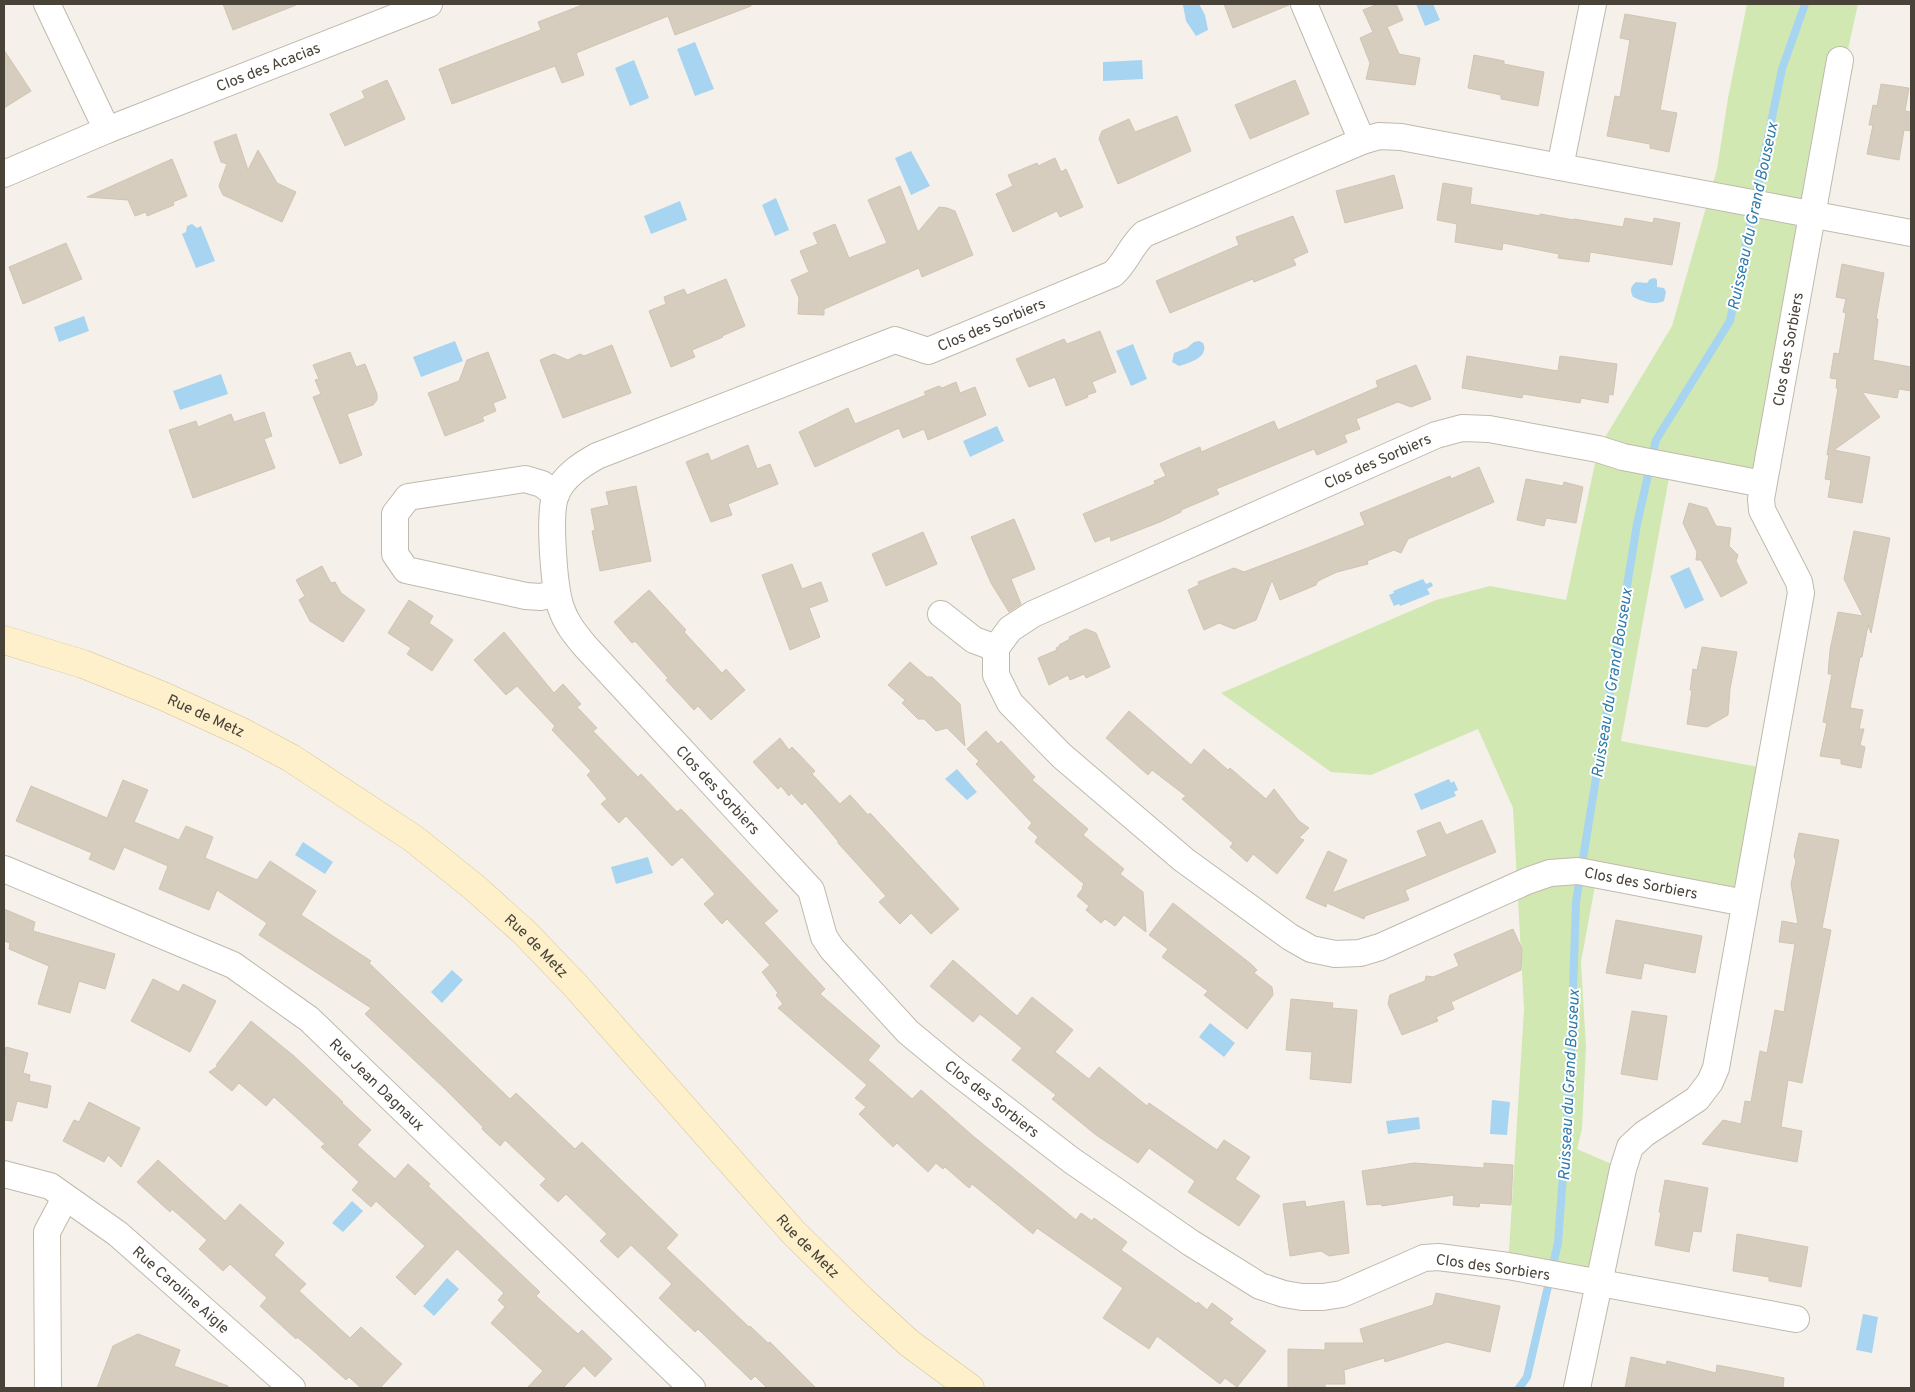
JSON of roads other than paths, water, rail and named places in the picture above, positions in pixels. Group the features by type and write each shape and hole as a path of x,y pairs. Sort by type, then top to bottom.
{"main road":[{"name":"Rue de Metz","path":"4,640 83,664 163,696 242,732 291,758 414,839 476,888 525,933 562,972 792,1232 909,1343 970,1388"}],"street":[{"path":"47,4 107,130"},
{"name":"Clos des Acacias","path":"4,174 107,130 429,4"},
{"path":"1304,4 1362,141"},
{"path":"1560,167 1593,4"},
{"name":"Clos des Sorbiers","path":"1576,1388 1623,1168 1630,1147 1644,1134 1697,1099 1710,1082 1716,1068 1801,593 1799,582 1762,510 1761,500 1840,60"},
{"name":"Clos des Sorbiers","path":"1796,1319 1549,1274 1438,1257 1424,1258 1342,1294 1316,1297 1284,1294 1260,1286 1191,1243 1087,1171 954,1070 908,1032 832,949 824,936 811,890 585,646 566,621 556,593 552,513 556,495 566,478 580,466 597,456 895,340 928,351 1113,274 1123,266 1134,243 1144,234 1362,141 1379,136 1401,137 1911,233"},
{"name":"Clos des Sorbiers","path":"1745,903 1578,871 1550,873 1527,881 1380,947 1360,953 1335,954 1311,949 1290,937 1184,860 1062,756 1010,704 996,675 996,648 1010,629 1033,614 1436,435 1462,428 1489,430 1598,449 1633,460 1763,484"},
{"path":"556,495 542,484 525,479 408,497 395,514 395,554 406,570 526,596 541,597 556,593"},
{"path":"941,614 974,640 996,648"},
{"name":"Rue Jean Dagnaux","path":"4,869 233,965 309,1019 692,1388"},
{"name":"Rue Caroline Aigle","path":"4,1174 50,1186 118,1234 292,1388"},
{"path":"48,1388 47,1232 65,1198"}],"water":[{"path":"1199,4 1205,15 1208,30 1196,36 1186,21 1183,5"},
{"path":"1416,4 1433,4 1440,20 1425,26"},
{"path":"695,42 714,89 695,96 677,49"},
{"path":"634,60 649,98 630,106 615,68"},
{"path":"1142,60 1143,79 1103,81 1103,62"},
{"path":"911,151 930,186 911,195 895,158"},
{"path":"776,198 789,230 775,236 762,205"},
{"path":"680,201 687,220 651,234 644,216"},
{"path":"192,224 197,228 201,226 215,261 196,268 182,234 186,232 187,226"},
{"path":"1655,278 1657,280 1657,287 1664,288 1666,292 1664,301 1652,303 1633,297 1631,289 1636,282 1647,283 1650,279"},
{"path":"84,316 89,331 59,342 54,327"},
{"path":"455,341 463,361 421,377 413,357"},
{"path":"1199,341 1203,343 1204,348 1201,356 1179,366 1172,362 1174,353"},
{"path":"1133,344 1147,379 1131,386 1116,351"},
{"path":"221,374 228,394 180,410 173,391"},
{"path":"997,426 1004,441 970,457 963,441"},
{"path":"1689,567 1704,600 1685,609 1670,576"},
{"path":"1423,579 1426,584 1431,582 1433,586 1427,589 1430,594 1400,606 1399,604 1394,606 1389,595 1394,593 1393,591"},
{"path":"957,769 977,792 967,800 945,779"},
{"path":"1449,779 1451,783 1454,781 1458,790 1454,792 1456,796 1421,810 1414,794"},
{"path":"303,842 333,862 325,874 295,855"},
{"path":"648,857 653,873 616,884 611,867"},
{"path":"452,970 463,980 442,1003 431,992"},
{"path":"1210,1023 1235,1043 1224,1057 1199,1037"},
{"path":"1492,1100 1510,1102 1507,1135 1490,1134"},
{"path":"1419,1117 1420,1129 1388,1134 1386,1121"},
{"path":"352,1201 363,1211 343,1232 332,1223"},
{"path":"447,1278 459,1289 434,1316 423,1306"},
{"path":"1863,1314 1878,1317 1872,1353 1856,1350"}],"waterway":[{"name":"Ruisseau du Grand Bouseux","path":"1519,1388 1527,1377 1558,1243 1570,1080 1576,902 1637,524 1656,440 1730,321 1782,69 1805,4"}]}
